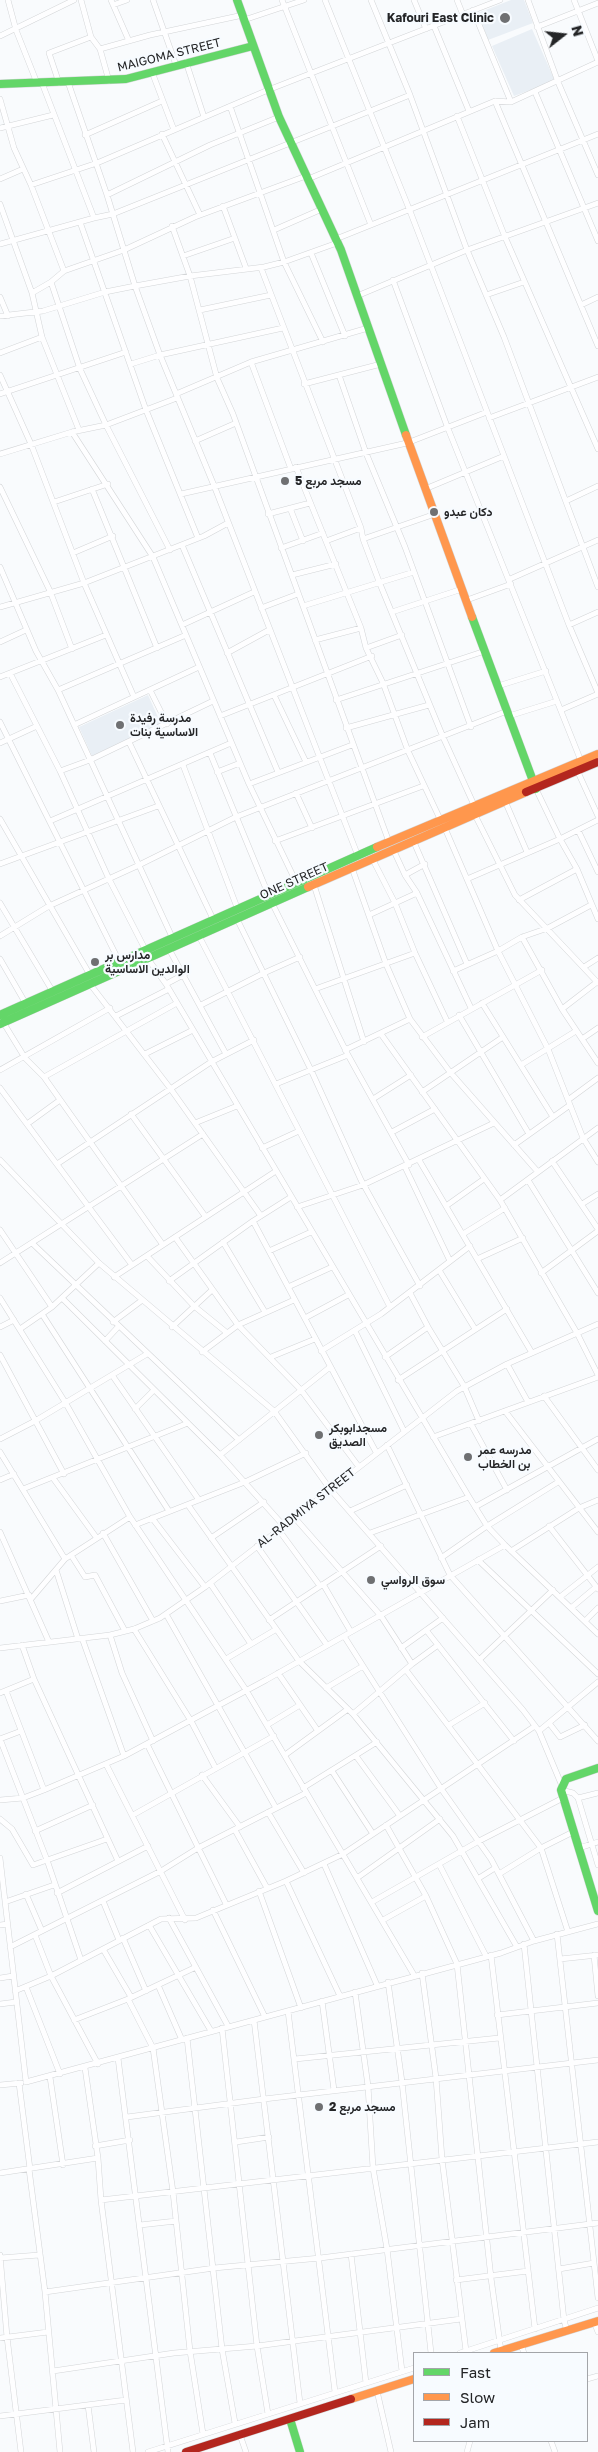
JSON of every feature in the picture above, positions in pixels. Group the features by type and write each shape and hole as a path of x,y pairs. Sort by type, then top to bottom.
{"street":[{"path":"8,0 16,30 54,115 94,218"},
{"path":"0,36 16,30 74,0"},
{"path":"81,0 91,37 100,49 109,81"},
{"path":"127,0 112,2 129,40"},
{"path":"153,0 176,65"},
{"path":"237,0 279,117 337,241 404,426 408,442 536,788 560,840 577,869 598,919"},
{"path":"282,0 371,225"},
{"path":"100,49 164,32 244,17 304,0"},
{"path":"325,0 410,211 569,625 598,694 560,710"},
{"path":"371,0 424,129 446,195 529,402 581,547 598,587"},
{"path":"414,0 426,29"},
{"path":"457,0 463,15"},
{"path":"31,185 75,169 96,164 162,134 312,72 500,0"},
{"path":"528,0 558,82 598,175"},
{"path":"32,293 51,282 64,271 124,250 172,226 259,192 347,162 495,101 511,102 558,82 598,61 574,0"},
{"path":"538,27 598,3"},
{"path":"473,10 511,102"},
{"path":"434,26 469,111"},
{"path":"60,83 49,53 91,37"},
{"name":"MAIGOMA STREET","path":"0,84 109,81 253,46"},
{"path":"186,62 204,117"},
{"path":"152,72 174,130"},
{"path":"68,82 107,195 135,286 160,354 215,488 260,608 358,856"},
{"path":"534,92 598,241"},
{"path":"0,244 113,214 410,95"},
{"path":"0,99 7,127 64,271"},
{"path":"85,135 162,101"},
{"path":"495,101 544,222 598,346"},
{"path":"230,106 284,262 323,342"},
{"path":"0,128 54,115"},
{"path":"457,116 524,282 598,449"},
{"path":"107,195 176,162 279,117"},
{"path":"162,134 200,215"},
{"path":"0,316 36,313 105,292 135,286 246,268 261,268 284,262 311,253 371,225 410,211 598,134"},
{"path":"0,179 23,170"},
{"path":"357,296 467,250 598,203"},
{"path":"0,204 32,293 42,337 79,430"},
{"path":"222,206 246,268"},
{"path":"274,230 322,209"},
{"path":"80,222 146,410 198,538"},
{"path":"172,226 190,276 217,378 236,423 360,768 391,845 406,875 418,893 471,1008"},
{"path":"183,256 235,238"},
{"path":"311,253 345,336"},
{"path":"261,268 282,328 361,528 363,539 380,584 429,705 499,865 510,888 519,900 548,928 598,983 562,1009"},
{"path":"393,280 447,426 581,761"},
{"path":"51,282 80,369 106,426 170,550"},
{"path":"486,295 524,282"},
{"path":"200,310 270,295"},
{"path":"0,297 8,316"},
{"path":"581,305 598,297"},
{"path":"130,364 160,354 282,328"},
{"path":"0,454 79,430 106,426 146,410 251,362 368,328"},
{"path":"0,353 42,337"},
{"path":"0,394 57,377 126,352"},
{"path":"251,362 293,468 336,564 361,628 366,648 372,656 383,682 394,716 423,786 442,823 498,951 548,1049 583,1138 598,1162"},
{"path":"304,384 380,364"},
{"path":"0,375 31,444 84,583 134,697"},
{"path":"339,375 366,453 426,602 471,727"},
{"path":"489,418 598,377"},
{"path":"181,494 215,488 333,458 366,453 408,442 487,412"},
{"path":"195,441 236,423"},
{"path":"72,432 108,484 153,557 231,744 275,841 297,884"},
{"path":"425,488 504,456"},
{"path":"54,502 108,484"},
{"path":"566,501 598,486"},
{"path":"0,487 50,591 72,649"},
{"path":"92,490 113,536 157,648"},
{"path":"268,514 310,503"},
{"path":"290,508 303,541"},
{"path":"363,539 436,514"},
{"path":"0,607 50,591 84,583 126,568 198,538 228,522"},
{"path":"326,541 361,528"},
{"path":"281,548 323,533"},
{"path":"73,553 113,536"},
{"path":"467,600 510,582 598,540"},
{"path":"182,545 278,772"},
{"path":"292,576 336,564"},
{"path":"0,567 26,630 58,690 172,939"},
{"path":"303,606 346,592 380,584 414,572"},
{"path":"392,612 426,602 462,588"},
{"path":"182,625 254,592"},
{"path":"260,608 298,594"},
{"path":"569,625 598,612"},
{"path":"315,640 361,628"},
{"path":"0,642 26,630"},
{"path":"227,653 269,630"},
{"path":"0,677 106,635"},
{"path":"366,648 402,635"},
{"path":"58,690 186,636"},
{"path":"336,700 383,682 417,674 485,651"},
{"path":"220,716 372,656"},
{"path":"74,725 199,667"},
{"path":"498,686 546,671"},
{"path":"10,674 60,771 109,879 147,955 193,1030 384,1357 475,1507 487,1526 505,1545 598,1634"},
{"path":"150,690 167,724"},
{"path":"274,695 306,762"},
{"path":"60,771 90,760 213,701"},
{"path":"0,936 49,906 137,866 236,817 443,737 508,714 557,701"},
{"path":"346,728 429,705"},
{"path":"0,722 120,962"},
{"path":"0,743 37,726"},
{"path":"129,742 214,921"},
{"path":"50,821 78,811 231,744"},
{"path":"249,784 352,745"},
{"path":"210,753 270,899 346,1053 392,1132 450,1261"},
{"name":"ONE STREET","path":"1,1020 26,1004 90,975 120,962 170,949 237,919 297,884 358,856 391,845 474,809 534,780 598,754"},
{"name":"ONE STREET","path":"474,809 505,801 598,762"},
{"path":"217,772 240,763"},
{"path":"183,765 238,910"},
{"path":"577,770 598,816"},
{"path":"275,841 423,786"},
{"path":"296,793 312,828"},
{"path":"505,801 527,852"},
{"path":"0,864 158,806"},
{"path":"0,819 20,857 90,975"},
{"path":"467,879 527,852 560,840 598,820"},
{"name":"ONE STREET","path":"1,1020 90,984 147,955 172,939 238,910 314,885 372,858 391,845 413,840 442,823"},
{"path":"578,830 598,872"},
{"path":"413,840 467,964"},
{"path":"372,858 395,903 415,953 447,1021"},
{"path":"406,875 425,864"},
{"path":"352,868 386,964 410,1019 450,1072 538,1172"},
{"path":"519,900 577,869"},
{"path":"314,885 364,1042"},
{"path":"369,915 418,893"},
{"path":"0,903 53,992"},
{"path":"452,970 498,951 522,937 548,928 591,905"},
{"path":"237,919 311,1070 363,1185 420,1286"},
{"path":"199,936 229,990 390,1307"},
{"path":"522,937 562,1009 598,1063"},
{"path":"170,949 226,1054"},
{"path":"315,989 415,953"},
{"path":"201,1005 300,957"},
{"path":"584,967 598,958"},
{"path":"0,959 26,1004"},
{"path":"422,1037 447,1021 542,970"},
{"path":"116,1016 185,974"},
{"path":"90,984 170,1088 261,1216"},
{"path":"482,1002 552,1117"},
{"path":"44,1077 177,1003"},
{"path":"0,1070 25,1058 110,1008"},
{"path":"459,1015 529,1134"},
{"path":"276,1084 311,1070 410,1019"},
{"path":"1,1020 25,1058 44,1077 163,1245"},
{"path":"582,1039 598,1028"},
{"path":"144,1054 193,1030"},
{"path":"521,1065 576,1032"},
{"path":"381,1034 500,1200 577,1333 598,1376 433,1437"},
{"path":"422,1092 503,1036"},
{"path":"57,1164 211,1062 254,1040"},
{"path":"373,1099 411,1075"},
{"path":"514,1145 552,1117 598,1078"},
{"path":"0,1088 132,1265"},
{"path":"27,1124 60,1100"},
{"path":"195,1123 237,1106"},
{"path":"392,1132 435,1109"},
{"path":"131,1114 205,1216"},
{"path":"297,1207 363,1185 407,1166 494,1123"},
{"path":"500,1200 598,1128"},
{"path":"262,1148 299,1131"},
{"path":"0,1262 32,1244 203,1134"},
{"path":"0,1160 99,1264 274,1411 330,1489 370,1533 537,1729 562,1791 598,1911"},
{"path":"419,1160 532,1353"},
{"path":"541,1273 598,1230 552,1161"},
{"path":"114,1277 276,1171"},
{"path":"446,1206 484,1179"},
{"path":"528,1180 598,1293"},
{"path":"582,1204 598,1194"},
{"path":"169,1281 253,1221 291,1197"},
{"path":"463,1234 505,1208"},
{"path":"253,1221 376,1452"},
{"path":"0,1230 52,1307"},
{"path":"270,1251 311,1232"},
{"path":"175,1237 238,1325 301,1390 359,1466"},
{"path":"477,1259 523,1238"},
{"path":"224,1242 265,1312"},
{"path":"32,1244 239,1440"},
{"path":"321,1351 366,1324 420,1286 470,1246"},
{"path":"146,1256 194,1306 226,1332"},
{"path":"20,1329 52,1307 99,1264"},
{"path":"288,1287 332,1267"},
{"path":"439,1270 475,1329"},
{"path":"172,1327 212,1290"},
{"path":"410,1293 441,1350 464,1386 479,1421"},
{"path":"305,1318 348,1294"},
{"path":"0,1298 65,1402 135,1525 226,1659 268,1725 414,1975"},
{"path":"62,1298 220,1455 283,1525"},
{"path":"202,1352 226,1332 238,1325 294,1300"},
{"path":"113,1322 141,1301"},
{"path":"398,1380 441,1350 507,1309"},
{"path":"42,1314 169,1510"},
{"path":"0,1327 14,1320"},
{"name":"AL-RADMIYA STREET","path":"0,1648 110,1635 134,1629 166,1614 207,1585 376,1452 464,1386 507,1364 598,1324"},
{"path":"105,1341 118,1327"},
{"path":"384,1357 428,1327"},
{"path":"355,1331 404,1431"},
{"path":"271,1357 315,1339"},
{"path":"0,1439 35,1421 147,1354"},
{"path":"0,1355 64,1474"},
{"path":"507,1364 528,1402"},
{"path":"220,1455 330,1367"},
{"path":"112,1374 199,1500"},
{"path":"135,1409 154,1390"},
{"path":"544,1396 598,1470"},
{"path":"505,1411 598,1532"},
{"path":"23,1489 188,1423"},
{"path":"471,1424 506,1490"},
{"path":"475,1507 598,1439"},
{"path":"386,1445 450,1575 598,1741"},
{"path":"0,1452 66,1559"},
{"path":"135,1525 169,1510 188,1505 245,1482 306,1453"},
{"path":"0,1480 14,1474"},
{"path":"54,1478 96,1537"},
{"path":"440,1558 558,1482"},
{"path":"350,1511 407,1485"},
{"path":"370,1533 469,1497"},
{"path":"511,1551 579,1508 598,1500"},
{"path":"211,1538 264,1502"},
{"path":"188,1505 299,1661 353,1714 440,1819 463,1850 517,1947"},
{"path":"0,1601 30,1597 71,1554 130,1517"},
{"path":"294,1517 381,1616 412,1664"},
{"path":"152,1518 207,1585 250,1644"},
{"path":"549,1526 597,1588 572,1608"},
{"path":"278,1529 322,1585 352,1632"},
{"path":"0,1532 49,1642"},
{"path":"103,1533 153,1621"},
{"path":"0,1800 23,1798 79,1777 124,1756 218,1707 381,1616 420,1591 505,1545"},
{"path":"257,1546 327,1645"},
{"path":"269,1620 381,1546"},
{"path":"71,1554 84,1577 95,1575 125,1631"},
{"path":"478,1560 598,1674"},
{"path":"560,1597 598,1566"},
{"path":"56,1570 124,1756"},
{"path":"479,1660 532,1612 553,1590"},
{"path":"585,1621 598,1608"},
{"path":"166,1614 276,1808"},
{"path":"401,1648 443,1618"},
{"path":"134,1629 191,1721 215,1767"},
{"path":"226,1659 276,1630"},
{"path":"426,1630 485,1702 514,1741"},
{"path":"110,1635 122,1674 152,1741"},
{"path":"344,1636 442,1790 496,1868 534,1941"},
{"path":"353,1714 412,1664 438,1645"},
{"path":"22,1646 34,1679 118,1862"},
{"path":"326,1688 364,1666"},
{"path":"406,1670 521,1819 541,1848 568,1932"},
{"path":"278,1673 318,1731"},
{"path":"34,1679 3,1692 21,1731 44,1790"},
{"path":"15,1992 51,1976 149,1925 169,1918 185,1920 213,1910 286,1882 343,1854 514,1741 549,1724 598,1682"},
{"path":"448,1725 485,1702"},
{"path":"268,1725 300,1705"},
{"path":"285,1755 348,1709"},
{"path":"549,1724 560,1737 585,1725"},
{"path":"21,1731 0,1739 47,1860 81,1960"},
{"path":"133,1814 274,1736"},
{"path":"10,1947 103,1901 160,1871 198,1848 276,1808 377,1742"},
{"path":"147,1744 226,1904"},
{"path":"356,1756 400,1816"},
{"path":"106,1764 185,1920"},
{"path":"372,1902 521,1819 562,1791 571,1776 598,1768"},
{"path":"332,1771 373,1834"},
{"path":"202,1775 237,1828 268,1888"},
{"path":"562,1791 573,1793 578,1798 598,1865"},
{"path":"578,1798 598,1793"},
{"path":"35,1831 93,1805"},
{"path":"268,1812 304,1874"},
{"path":"0,1819 12,1829 32,1864 107,1839"},
{"path":"357,1878 440,1819"},
{"path":"386,1825 416,1876 457,1964 471,2074 499,2340 498,2352 596,2321 598,2332"},
{"path":"499,1874 541,1848 573,1832"},
{"path":"578,1848 598,1842"},
{"path":"57,1893 148,1846"},
{"path":"0,1858 26,2082"},
{"path":"324,1864 377,1986"},
{"path":"439,1864 488,1956 504,2070 535,2329"},
{"path":"479,1878 496,1868"},
{"path":"286,1882 340,1996"},
{"path":"5,1902 54,1885"},
{"path":"259,1891 300,2008"},
{"path":"26,1894 42,1931"},
{"path":"383,1920 426,1896"},
{"path":"103,1901 146,1990"},
{"path":"213,1910 265,2017"},
{"path":"169,1918 228,2026"},
{"path":"0,1925 8,1924"},
{"path":"0,2085 26,2082 84,2068 228,2026 300,2008 598,1924"},
{"path":"149,1925 211,2031"},
{"path":"557,1934 567,2005 598,2298"},
{"path":"34,1935 51,1976 98,2064"},
{"path":"524,1944 556,2228 564,2320 568,2331"},
{"path":"103,1949 153,2048 173,2192 190,2351 203,2434"},
{"path":"560,1959 596,1955 598,1996"},
{"path":"74,2020 129,1998 196,1967"},
{"path":"422,1973 436,2078 442,2159 461,2319 463,2352 598,2308"},
{"path":"0,1978 13,1976"},
{"path":"388,1982 402,2082 431,2352"},
{"path":"158,1985 185,2039 196,2108 222,2349 235,2423"},
{"path":"26,1987 60,2074"},
{"path":"355,1992 368,2086 373,2168 387,2249 402,2371"},
{"path":"322,2001 334,2090"},
{"path":"0,2004 16,2002"},
{"path":"497,2015 567,2005 598,2003"},
{"path":"288,2011 336,2392"},
{"path":"254,2020 274,2180 281,2261 300,2403"},
{"path":"222,2028 257,2346 268,2414"},
{"path":"295,2059 499,2038"},
{"path":"118,2058 130,2140 167,2449"},
{"path":"127,2118 299,2094 598,2060"},
{"path":"84,2068 98,2158 100,2200 134,2452"},
{"path":"50,2077 63,2165"},
{"path":"20,2083 53,2371 60,2452"},
{"path":"236,2142 269,2137"},
{"path":"96,2146 130,2140"},
{"path":"100,2200 598,2142"},
{"path":"0,2173 63,2165 98,2158"},
{"path":"140,2226 176,2221"},
{"path":"44,2292 181,2272 320,2258 598,2223"},
{"path":"351,2254 366,2383"},
{"path":"21,2452 7,2337 0,2257 39,2255"},
{"path":"560,2269 594,2263"},
{"path":"456,2280 491,2278 528,2271"},
{"path":"53,2371 190,2351 257,2346 461,2319"},
{"path":"0,2338 48,2332"},
{"path":"521,2345 524,2352"},
{"path":"148,2452 167,2449 235,2423 413,2368"},
{"path":"186,2452 413,2379"},
{"path":"377,2391 391,2452"},
{"path":"0,2416 126,2400"},
{"path":"88,2405 94,2452"},
{"path":"286,2408 300,2452"},
{"path":"240,2435 246,2452"}],"shaded area":[{"name":"Kafouri East Clinic","path":"511,0 524,0 533,23 488,40 478,13"},
{"path":"532,29 555,81 514,96 492,46"},
{"name":"مدرسة رفيدة الاساسية بنات","path":"148,695 161,724 92,756 79,727"}],"traffic: fast":[{"path":"237,0 279,117 341,250 406,435"},
{"path":"0,84 126,79 253,46"},
{"path":"472,617 536,789"},
{"path":"0,1015 377,847"},
{"path":"0,1024 308,887"},
{"path":"598,1768 566,1779 561,1790 598,1911"},
{"path":"290,2419 300,2452"}],"traffic: slow":[{"path":"406,435 472,617"},
{"path":"377,847 598,754"},
{"path":"308,887 526,792"},
{"path":"497,2352 598,2321"},
{"path":"351,2399 413,2379"}],"traffic: jam":[{"path":"526,792 598,762"},
{"path":"186,2452 351,2399"}],"place":[{"name":"Kafouri East Clinic","path":"505,18"},
{"name":"مسجد مربع 5","path":"285,481"},
{"name":"دكان عبدو","path":"434,512"},
{"name":"مدرسة رفيدة الاساسية بنات","path":"120,725"},
{"name":"مدارس بر الوالدين الاساسية","path":"95,962"},
{"name":"مسجدابوبكر الصديق","path":"319,1435"},
{"name":"مدرسه عمر بن الخطاب","path":"468,1457"},
{"name":"سوق الرواسي","path":"371,1580"},
{"name":"مسجد مربع 2","path":"319,2107"}]}
